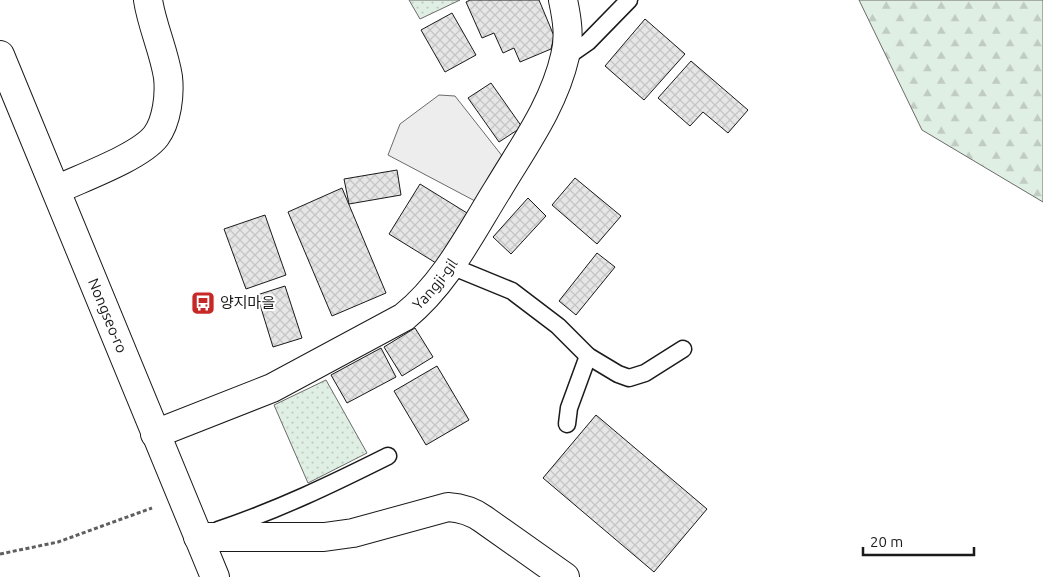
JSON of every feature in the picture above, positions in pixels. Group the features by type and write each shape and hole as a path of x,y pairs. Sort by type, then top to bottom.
{"street":[{"path":"56,190 124,158 142,148 156,136 168,100 168,78 148,0"},
{"name":"Yangji-gil","path":"156,434 272,388 404,317 422,302 451,266 538,123 565,58 569,38 563,0"},
{"name":"Nongseo-ro","path":"0,55 215,577"},
{"path":"198,537 324,536 361,531 448,507 459,508 471,511 565,577"}],"lane":[{"path":"565,58 588,42 629,0"},
{"path":"451,266 512,291 558,326 588,356 629,378 645,373 683,349"},
{"path":"567,424 570,408 588,356"},
{"path":"198,537 271,512 311,495 388,456"}],"path":[{"path":"0,554 66,539 182,496"}],"green space":[{"path":"409,0 460,0 420,19"},
{"path":"859,0 1043,0 1043,202 922,130"},
{"path":"326,380 367,453 308,483 274,405"}],"shaded area":[{"path":"439,95 455,96 503,157 475,201 388,155 400,124"}],"building":[{"path":"470,0 539,0 554,36 551,49 520,62 514,48 503,53 494,33 482,38 466,2"},
{"path":"452,13 476,55 445,72 421,30"},
{"path":"645,19 685,54 644,100 605,66"},
{"path":"691,61 748,110 728,133 703,112 690,126 658,98"},
{"path":"491,83 522,127 499,142 468,98"},
{"path":"397,170 401,195 349,204 344,179"},
{"path":"575,178 621,216 597,244 552,205"},
{"path":"420,184 467,213 436,263 389,234"},
{"path":"342,188 386,293 332,316 288,212"},
{"path":"528,198 546,216 511,254 493,237"},
{"path":"265,215 286,275 246,289 224,229"},
{"path":"597,253 615,267 576,315 559,301"},
{"path":"285,286 302,338 273,347 257,295"},
{"path":"415,328 433,357 402,376 384,347"},
{"path":"381,348 396,377 347,403 331,375"},
{"path":"437,366 469,420 426,445 394,391"},
{"path":"596,415 707,509 654,572 543,478"}],"place":[{"name":"양지마을","path":"203,303"}]}
